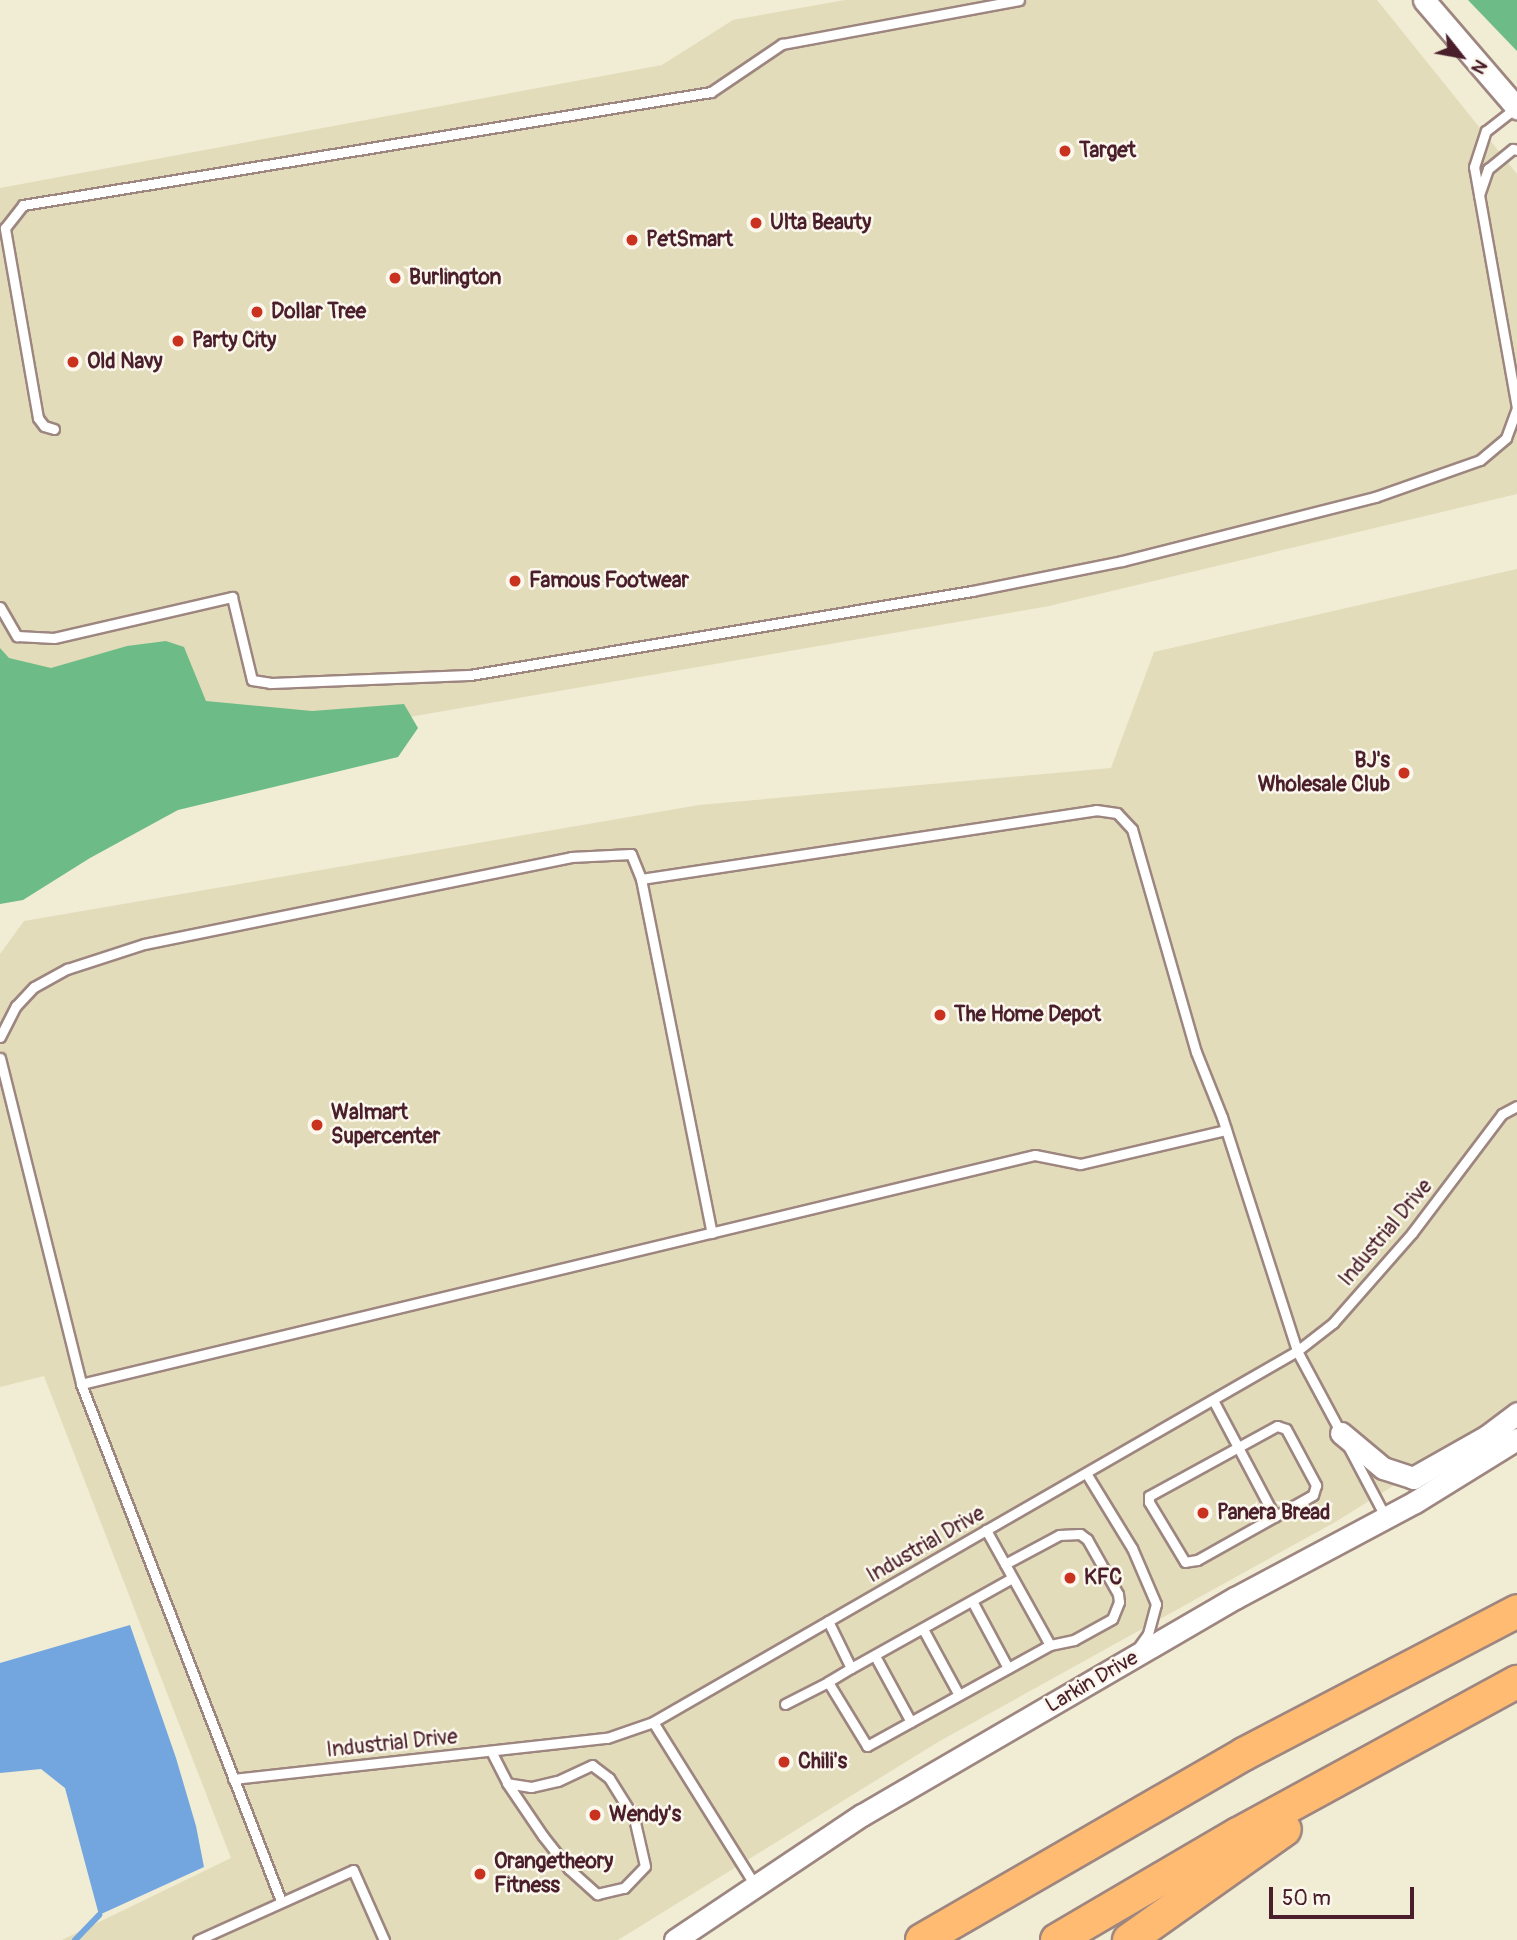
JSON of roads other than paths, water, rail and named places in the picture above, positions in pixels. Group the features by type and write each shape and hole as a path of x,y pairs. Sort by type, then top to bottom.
{"highway":[{"path":"922,1940 994,1895 1233,1759 1517,1611"},
{"path":"1057,1940 1238,1834 1517,1682"},
{"path":"1129,1940 1228,1867 1485,1699"}],"street":[{"path":"1424,0 1517,107"},
{"path":"1341,1433 1383,1468 1413,1478 1487,1436 1517,1413"},
{"name":"Larkin Drive","path":"675,1940 862,1815 1235,1598 1386,1518 1517,1438"}],"lane":[{"path":"54,429 44,426 38,418 5,228 23,205 711,92 782,44 1019,0"},
{"path":"0,607 17,636 54,638 232,597 252,680 270,683 470,675 972,591 1122,561 1375,497 1480,460 1506,438 1513,428 1517,408 1474,167 1486,131 1517,107"},
{"path":"1479,196 1488,169 1513,149 1517,150"},
{"path":"641,878 1096,810 1117,813 1132,829 1196,1052 1226,1130 1297,1351 1386,1518"},
{"path":"0,1037 16,1006 34,987 67,969 144,944 571,856 631,854 641,878 712,1233"},
{"path":"0,1058 81,1384 281,1901"},
{"name":"Industrial Drive","path":"233,1779 607,1738 653,1722 1297,1351 1332,1323 1412,1233 1502,1114 1517,1106"},
{"path":"81,1384 438,1301 1035,1155 1080,1164 1226,1130"},
{"path":"1213,1400 1235,1447 1275,1517"},
{"path":"1277,1426 1286,1429 1316,1490 1275,1517 1197,1560 1185,1562 1180,1558 1149,1502 1149,1496 1277,1426"},
{"path":"1086,1473 1132,1548 1156,1604 1148,1634 1129,1660"},
{"path":"986,1530 1050,1645"},
{"path":"828,1682 867,1746 1050,1645 1074,1640 1112,1619 1119,1602 1118,1594 1087,1539 1080,1534 1059,1535 1005,1564"},
{"path":"785,1704 876,1656 1012,1578"},
{"path":"972,1601 1008,1668"},
{"path":"828,1621 851,1668"},
{"path":"923,1629 959,1696"},
{"path":"876,1656 911,1722"},
{"path":"653,1722 756,1886"},
{"path":"491,1751 507,1783 569,1869 597,1894 624,1888 645,1866 634,1818 609,1778 592,1765 557,1781 531,1787 507,1783"},
{"path":"198,1940 353,1870 384,1940"}],"water":[{"path":"130,1625 176,1758 196,1826 204,1867 99,1915 65,1788 41,1769 0,1773 0,1663"}],"waterway":[{"path":"75,1940 99,1915"}],"place":[{"name":"Target","path":"1065,151"},
{"name":"Ulta Beauty","path":"756,223"},
{"name":"PetSmart","path":"632,240"},
{"name":"Burlington","path":"395,278"},
{"name":"Dollar Tree","path":"257,312"},
{"name":"Party City","path":"178,341"},
{"name":"Old Navy","path":"73,362"},
{"name":"Famous Footwear","path":"515,581"},
{"name":"BJ's Wholesale Club","path":"1404,773"},
{"name":"The Home Depot","path":"940,1015"},
{"name":"Walmart Supercenter","path":"317,1125"},
{"name":"Panera Bread","path":"1203,1513"},
{"name":"KFC","path":"1070,1578"},
{"name":"Chili's","path":"784,1762"},
{"name":"Wendy's","path":"595,1815"},
{"name":"Orangetheory Fitness","path":"480,1874"}]}
